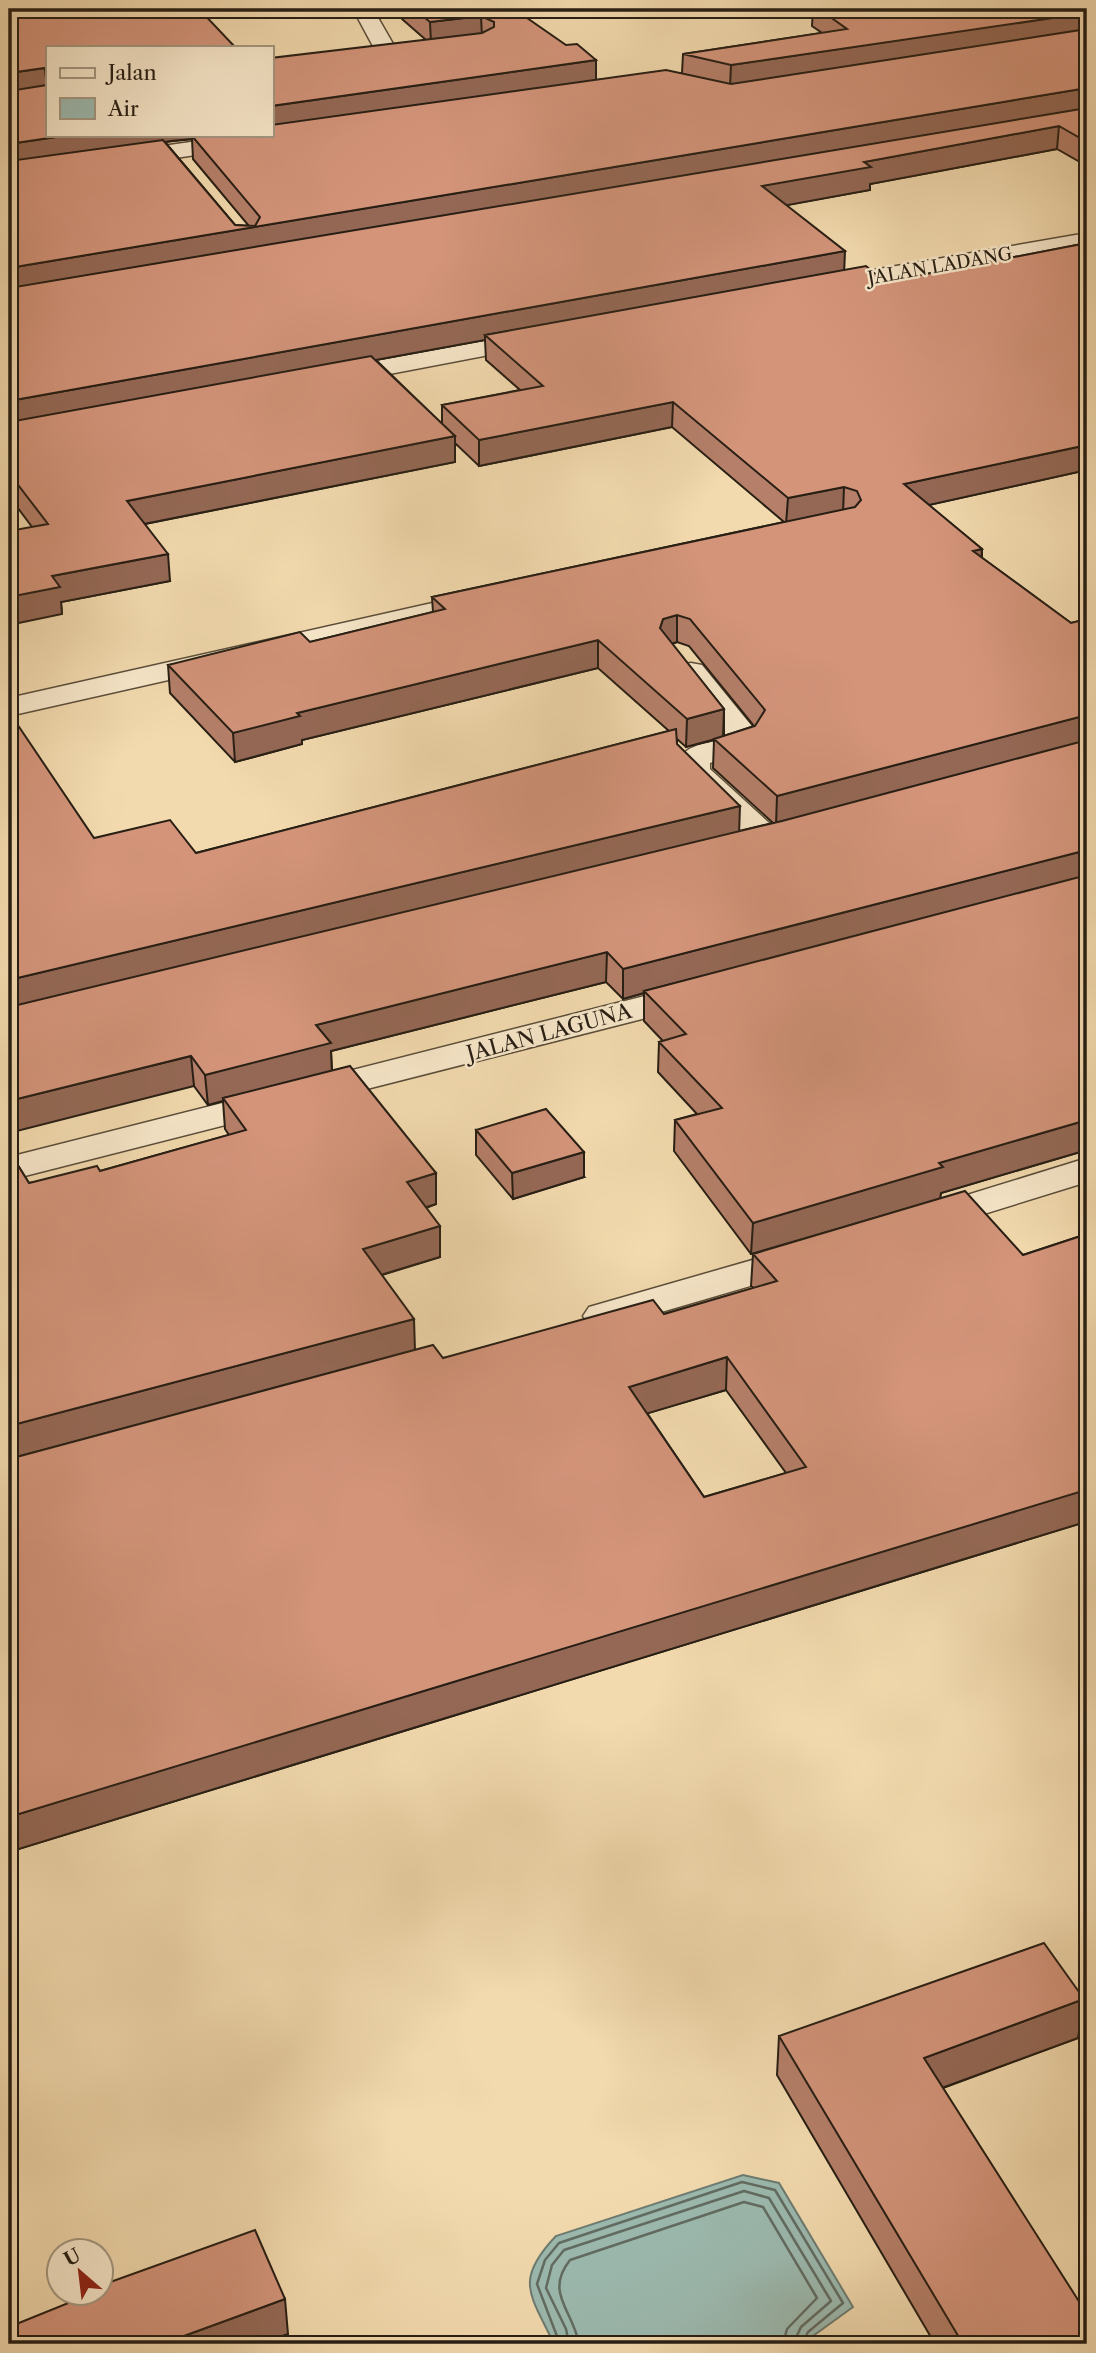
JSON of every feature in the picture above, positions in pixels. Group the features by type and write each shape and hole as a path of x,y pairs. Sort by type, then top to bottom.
{"street":[{"path":"363,9 389,56"},
{"path":"363,60 416,53"},
{"path":"103,161 267,138"},
{"path":"171,151 188,172"},
{"name":"JALAN LADANG","path":"808,289 1087,240"},
{"path":"303,382 556,335"},
{"path":"9,706 495,598"},
{"path":"676,654 746,740 742,745 694,758 694,771 782,836 727,850"},
{"name":"JALAN LAGUNA","path":"9,1169 726,986"},
{"path":"888,1231 1087,1170"},
{"path":"569,1325 834,1247"}],"water":[{"path":"743,2175 779,2183 853,2307 813,2336 807,2344 554,2344 533,2300 530,2277 534,2265 556,2236"}],"building":[{"path":"9,9 199,9 234,46 46,46 46,76 45,68 9,73"},
{"path":"414,9 514,9 566,45 577,44 596,60 273,106 273,58 482,33 494,27 494,22 481,16 430,22"},
{"path":"819,9 1087,9 1087,13 731,65 683,54 847,29"},
{"path":"1087,29 1087,88 9,268 9,208 15,207 9,200 9,161 163,140 235,225 255,226 260,217 192,136 273,136 273,125 666,70 731,84"},
{"path":"46,85 46,136 62,136 9,144 9,91"},
{"path":"1087,108 1087,142 1059,126 864,162 871,167 762,186 845,251 9,401 9,288"},
{"path":"1087,243 1087,445 904,484 982,549 973,551 1071,623 1087,619 1087,715 777,796 714,739 755,726 765,710 690,619 677,615 663,619 660,628 724,709 687,719 598,640 297,713 300,716 233,733 168,665 300,632 310,642 445,609 432,597 855,507 861,500 857,491 844,487 788,498 673,402 479,440 442,405 543,386 485,335 866,266 885,282"},
{"path":"371,356 455,436 127,501 168,554 52,576 60,587 9,597 9,531 48,524 9,473 9,422"},
{"path":"9,712 94,838 170,820 196,853 676,729 677,744 740,806 9,980"},
{"path":"1087,740 1087,850 623,969 607,952 316,1025 331,1043 205,1075 191,1056 9,1101 9,1007 782,821"},
{"path":"1087,875 1087,1120 939,1163 943,1167 753,1223 675,1120 722,1108 659,1042 686,1034 644,991"},
{"path":"350,1066 436,1173 407,1182 440,1226 363,1249 414,1319 9,1426 9,1151 29,1183 97,1166 100,1171 246,1130 223,1098"},
{"path":"546,1109 584,1152 512,1173 476,1130"},
{"path":"965,1191 1023,1255 1087,1234 1087,1483 1082,1485 1086,1490 9,1817 9,1459 433,1345 443,1358 653,1300 664,1314 777,1281 753,1254","holes":["727,1357 806,1467 704,1497 629,1387"]},
{"path":"1044,1943 1084,1999 924,2058 1087,2314 1087,2344 963,2344 779,2036"},
{"path":"255,2230 285,2299 162,2344 9,2344 9,2327 56,2308 116,2308 116,2280"}]}
